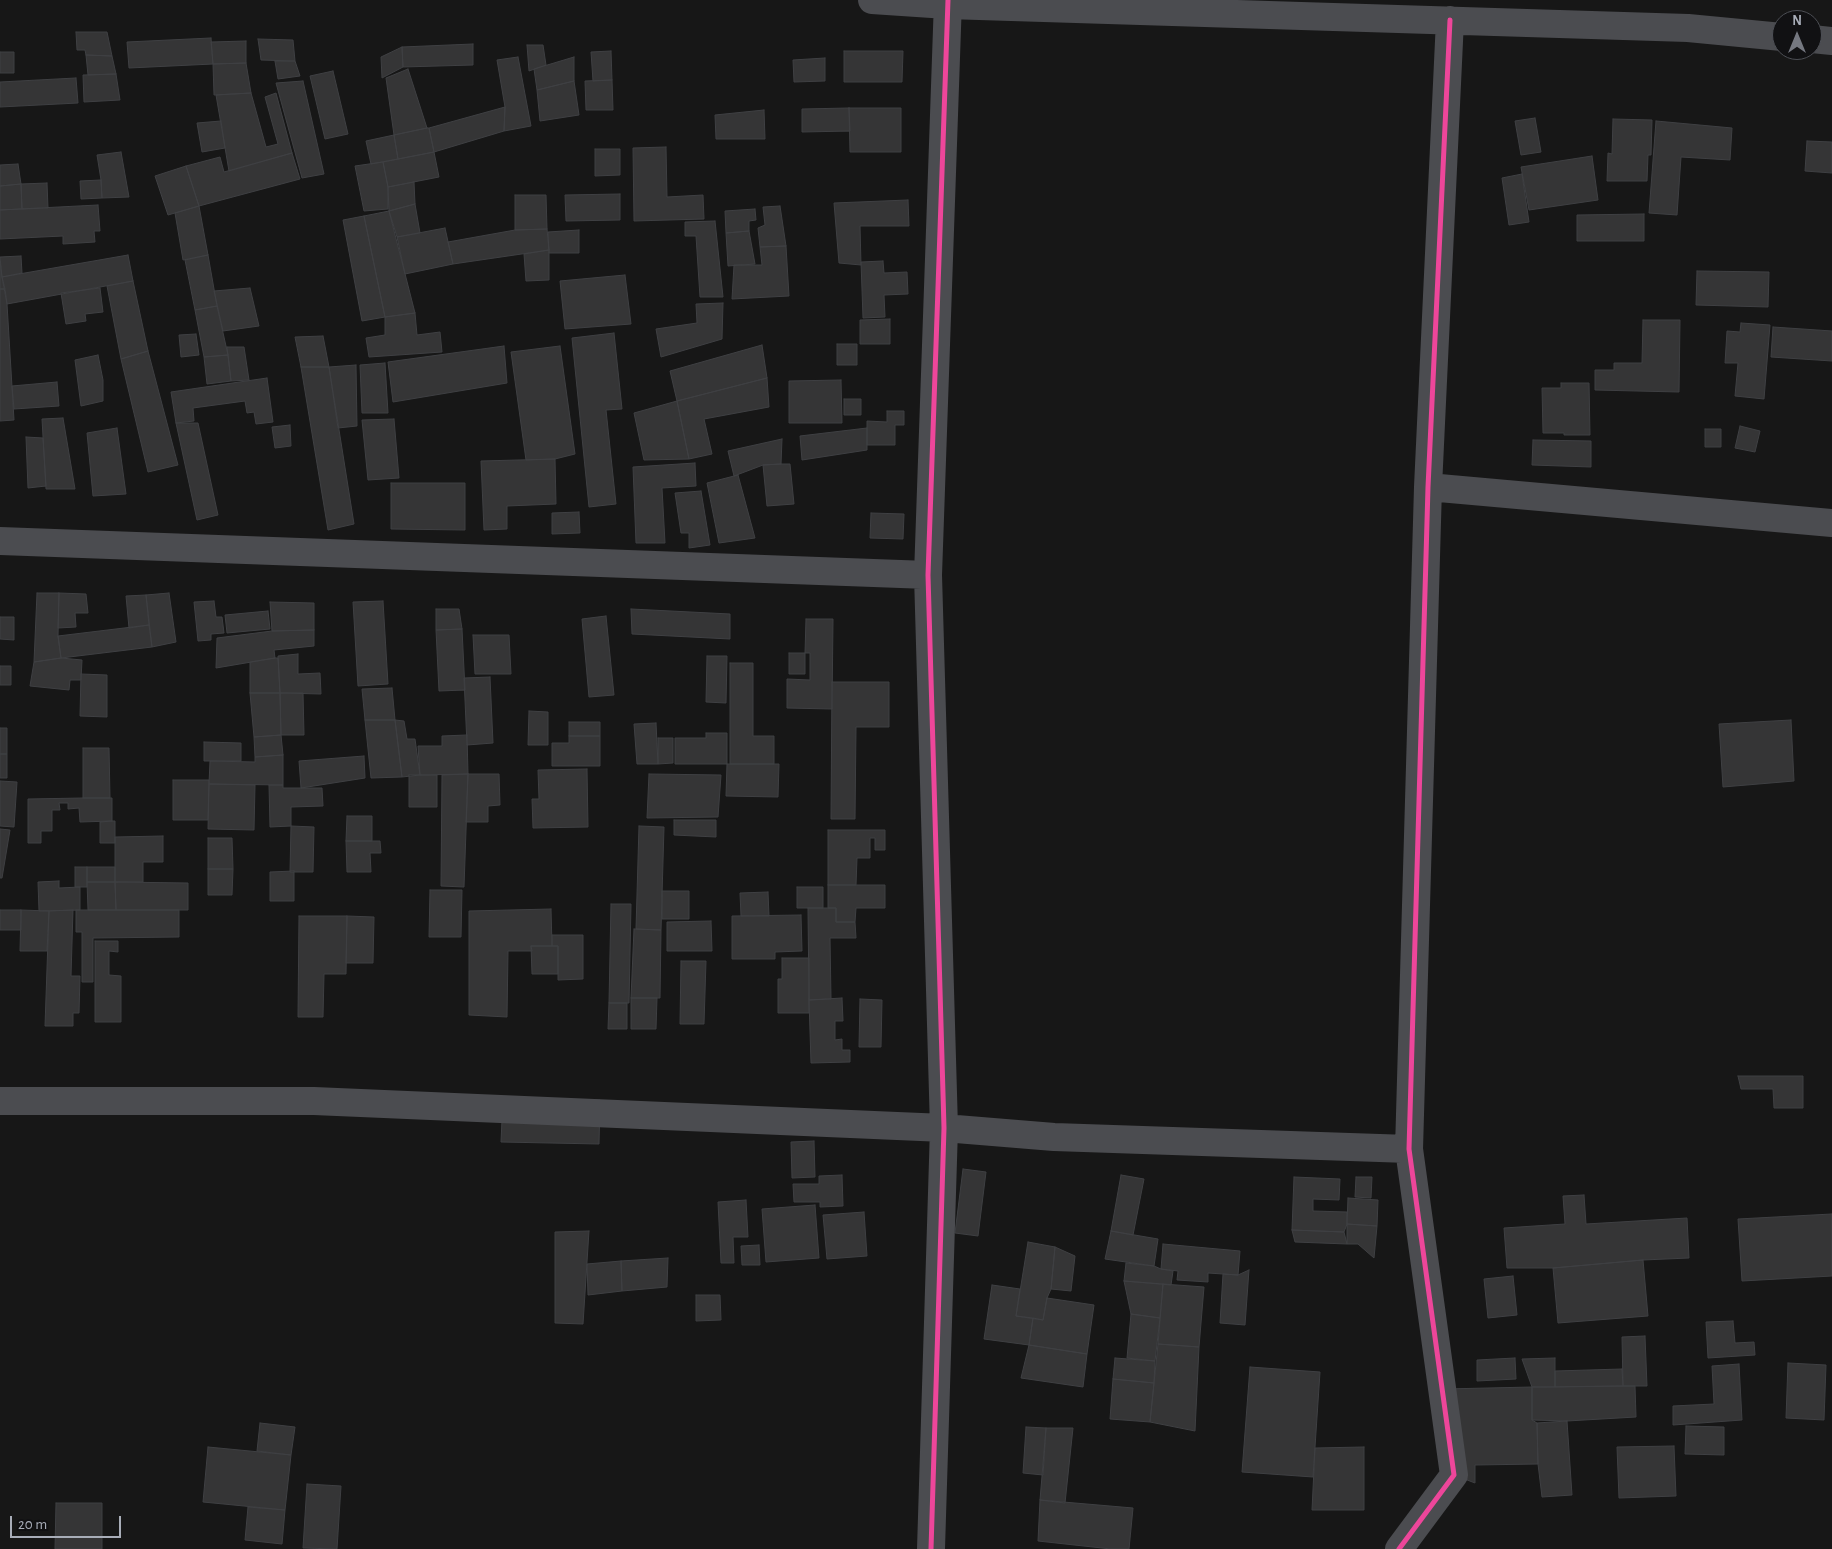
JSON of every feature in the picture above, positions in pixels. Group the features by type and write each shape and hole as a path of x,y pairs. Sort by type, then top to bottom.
{"street":[{"path":"872,0 1688,28 1772,35"},
{"path":"932,1549 944,1128 928,575 948,2"},
{"path":"1399,1549 1454,1474 1409,1149 1428,487 1450,20"},
{"path":"1428,487 1832,523"},
{"path":"0,541 928,575"},
{"path":"0,1101 314,1101 944,1128 1054,1137 1409,1149"}],"building":[{"path":"76,32 107,32 112,56 86,55 85,50 77,50"},
{"path":"211,38 213,64 129,68 127,42"},
{"path":"258,39 293,40 295,61 261,60"},
{"path":"246,41 246,63 213,64 211,42"},
{"path":"473,44 473,65 403,67 402,47"},
{"path":"527,45 543,45 546,65 529,71"},
{"path":"402,47 403,67 382,78 381,57"},
{"path":"611,51 612,80 593,81 591,52"},
{"path":"844,51 903,51 902,82 844,82"},
{"path":"0,52 14,52 14,73 0,73"},
{"path":"86,55 112,56 116,74 88,75"},
{"path":"518,57 531,126 504,131 505,107 497,60"},
{"path":"574,57 574,81 537,90 534,69"},
{"path":"825,58 825,81 794,82 793,60"},
{"path":"275,61 295,61 300,76 278,79"},
{"path":"246,63 251,93 214,95 213,64"},
{"path":"408,69 427,128 394,135 386,78"},
{"path":"333,71 348,134 325,139 310,76"},
{"path":"116,74 120,100 84,102 83,75"},
{"path":"76,78 78,103 0,107 0,82"},
{"path":"612,80 613,110 586,110 585,81"},
{"path":"303,81 324,174 302,178 276,83"},
{"path":"574,81 579,115 540,121 537,90"},
{"path":"251,93 266,147 278,144 265,97 276,93 292,153 229,171 216,95"},
{"path":"505,107 504,131 434,152 429,128"},
{"path":"849,108 901,108 901,152 850,152"},
{"path":"849,108 850,131 802,132 802,109"},
{"path":"764,110 765,139 716,139 715,115"},
{"path":"1535,118 1541,152 1521,155 1515,121"},
{"path":"1613,119 1652,120 1651,155 1648,155 1647,181 1607,181 1608,153 1612,154"},
{"path":"221,121 225,148 202,152 197,123"},
{"path":"1656,121 1732,128 1730,160 1681,157 1677,215 1649,213"},
{"path":"429,128 434,152 398,159 394,135"},
{"path":"394,135 398,159 371,164 366,141"},
{"path":"1807,141 1832,142 1832,173 1805,171"},
{"path":"666,147 667,197 703,195 704,219 634,221 633,148"},
{"path":"595,149 620,149 620,175 595,176"},
{"path":"121,152 129,197 102,198 97,155"},
{"path":"434,152 439,177 388,187 383,162"},
{"path":"292,153 300,179 199,206 186,166 220,157 224,172"},
{"path":"1592,156 1598,200 1529,210 1521,167"},
{"path":"383,162 388,187 388,209 364,211 355,166"},
{"path":"18,164 21,184 0,186 0,165"},
{"path":"186,166 199,206 168,215 155,176"},
{"path":"1522,174 1529,222 1509,225 1502,178"},
{"path":"101,180 102,198 81,199 80,181"},
{"path":"414,182 415,204 389,211 388,187"},
{"path":"47,183 48,208 22,209 21,184"},
{"path":"21,184 22,209 0,210 0,186"},
{"path":"620,194 620,220 566,221 565,195"},
{"path":"515,195 546,195 547,229 515,230"},
{"path":"908,200 909,226 860,226 861,265 839,263 834,203"},
{"path":"415,204 420,233 397,237 389,211"},
{"path":"98,205 100,231 94,231 95,242 63,244 63,236 0,239 0,210"},
{"path":"199,206 208,255 183,260 175,213"},
{"path":"780,206 786,246 760,247 758,228 765,225 763,207"},
{"path":"755,209 756,220 749,221 749,231 726,233 725,211"},
{"path":"389,211 415,313 385,317 364,216"},
{"path":"1644,214 1644,241 1577,241 1577,215"},
{"path":"364,216 385,317 362,321 343,220"},
{"path":"715,221 723,297 700,297 696,236 685,236 685,222"},
{"path":"445,228 453,264 405,274 397,237"},
{"path":"547,229 549,250 453,264 448,242 515,230"},
{"path":"579,230 579,253 549,253 548,232"},
{"path":"749,231 755,264 728,266 726,233"},
{"path":"786,246 789,296 732,299 734,265 762,265 760,247"},
{"path":"549,250 549,280 526,281 524,254"},
{"path":"128,255 133,281 7,304 2,277"},
{"path":"208,255 217,306 195,310 185,260"},
{"path":"21,256 22,273 2,277 0,257"},
{"path":"0,261 2,277 5,289 0,289"},
{"path":"883,261 884,273 907,272 908,294 884,295 885,317 863,318 861,262"},
{"path":"1697,271 1769,272 1768,307 1696,305"},
{"path":"625,275 631,324 565,329 560,281"},
{"path":"133,281 148,351 121,359 107,286"},
{"path":"100,288 103,312 85,314 86,321 66,324 61,293"},
{"path":"250,288 259,326 223,331 214,291"},
{"path":"0,289 5,289 7,304 14,420 0,421"},
{"path":"723,303 722,339 661,357 656,329 697,323 696,304"},
{"path":"217,306 228,355 204,357 195,310"},
{"path":"415,313 417,335 440,332 442,352 369,357 366,338 385,335 385,317"},
{"path":"890,319 890,344 860,344 860,320"},
{"path":"1643,320 1680,320 1679,392 1595,390 1595,370 1614,370 1614,363 1642,363"},
{"path":"1741,323 1770,325 1764,399 1735,396 1738,363 1725,363 1727,331 1740,332"},
{"path":"1773,327 1832,331 1832,361 1771,357"},
{"path":"614,333 622,409 606,410 616,504 589,507 572,338"},
{"path":"196,334 199,355 181,357 179,335"},
{"path":"323,336 329,367 301,367 295,337"},
{"path":"837,344 857,344 857,365 837,365"},
{"path":"762,345 767,378 677,401 670,371"},
{"path":"504,346 507,383 393,402 388,362"},
{"path":"560,346 575,454 555,459 526,460 511,352"},
{"path":"227,347 244,347 249,380 231,381"},
{"path":"148,351 178,465 148,472 121,359"},
{"path":"98,355 103,380 103,401 81,406 75,360"},
{"path":"228,355 231,381 207,384 204,357"},
{"path":"385,363 388,413 362,413 360,365"},
{"path":"356,365 357,426 338,428 329,367"},
{"path":"301,367 329,367 354,524 328,530"},
{"path":"267,378 273,422 256,424 254,412 247,413 245,401 193,408 194,421 176,423 171,392"},
{"path":"767,378 769,407 704,419 712,454 689,459 677,401"},
{"path":"841,380 842,423 789,423 789,381"},
{"path":"57,382 59,406 14,409 12,386"},
{"path":"1561,383 1589,383 1590,435 1543,433 1542,388 1561,388"},
{"path":"844,399 861,399 861,415 844,415"},
{"path":"677,401 689,459 644,460 634,413"},
{"path":"887,411 904,411 904,425 895,425 895,445 867,445 867,421 887,422"},
{"path":"63,418 75,489 46,489 42,419"},
{"path":"394,419 399,478 368,480 362,420"},
{"path":"176,423 198,423 218,515 197,520"},
{"path":"290,425 291,446 275,448 272,427"},
{"path":"1740,426 1760,431 1755,452 1735,448"},
{"path":"117,428 126,494 93,496 87,433"},
{"path":"867,428 867,450 802,460 800,436"},
{"path":"1705,429 1721,429 1721,447 1705,447"},
{"path":"26,437 43,438 46,486 28,488"},
{"path":"782,439 781,464 763,465 734,476 728,451"},
{"path":"1533,440 1591,441 1591,467 1532,465"},
{"path":"555,459 556,504 507,506 507,529 484,530 481,461"},
{"path":"695,463 696,486 662,488 665,543 636,543 633,467"},
{"path":"790,464 794,504 767,506 763,465"},
{"path":"738,475 755,538 719,543 707,483"},
{"path":"391,483 465,483 465,530 391,529"},
{"path":"701,491 710,545 689,548 689,533 681,533 675,493"},
{"path":"579,512 580,533 552,534 552,513"},
{"path":"871,513 904,514 903,539 870,538"},
{"path":"37,593 59,593 58,636 61,658 34,662"},
{"path":"59,593 86,594 88,613 75,613 76,627 58,628"},
{"path":"169,593 176,642 152,647 146,595"},
{"path":"146,595 149,625 129,628 126,596"},
{"path":"214,601 216,617 222,617 224,633 211,634 211,640 198,641 194,602"},
{"path":"383,601 388,684 358,686 353,602"},
{"path":"270,602 314,603 314,630 272,631"},
{"path":"436,609 459,609 462,629 436,630"},
{"path":"631,609 730,614 730,639 632,634"},
{"path":"268,611 270,629 227,633 225,615"},
{"path":"606,616 614,695 589,697 582,619"},
{"path":"0,617 14,617 14,640 0,639"},
{"path":"806,619 833,619 832,709 787,708 787,679 810,680 810,653 805,653"},
{"path":"149,625 152,647 61,658 58,636"},
{"path":"462,629 465,690 439,691 436,630"},
{"path":"314,630 314,646 274,650 275,658 216,668 217,638 272,631"},
{"path":"473,635 509,635 511,674 475,674"},
{"path":"789,653 805,653 805,674 789,674"},
{"path":"298,654 298,674 320,673 321,694 280,693 278,656"},
{"path":"707,656 727,656 726,703 706,702"},
{"path":"61,658 82,660 81,680 70,680 69,690 30,686 34,662"},
{"path":"278,658 280,693 250,693 250,662"},
{"path":"730,663 753,663 753,736 774,736 774,764 730,764"},
{"path":"0,666 11,666 11,685 0,685"},
{"path":"81,674 107,675 107,717 80,716"},
{"path":"490,677 493,743 467,745 464,678"},
{"path":"832,682 889,682 889,727 856,727 855,819 831,819"},
{"path":"392,688 395,720 365,720 362,689"},
{"path":"250,693 280,693 281,735 254,737"},
{"path":"280,693 303,693 304,735 281,735"},
{"path":"529,711 548,712 548,745 528,745"},
{"path":"365,720 395,720 402,777 371,778"},
{"path":"395,720 404,721 407,739 415,739 420,775 402,777"},
{"path":"1791,720 1794,781 1723,787 1719,724"},
{"path":"569,722 600,722 600,736 569,736"},
{"path":"656,723 658,764 637,764 634,724"},
{"path":"0,728 7,728 7,754 0,754"},
{"path":"706,733 727,733 727,764 675,764 675,738 706,738"},
{"path":"281,735 283,755 255,757 254,737"},
{"path":"467,735 468,774 420,775 418,746 442,746 442,736"},
{"path":"569,736 600,736 600,766 552,766 552,743 569,743"},
{"path":"658,738 673,738 673,763 658,764"},
{"path":"204,742 241,743 241,761 204,761"},
{"path":"83,748 109,748 110,798 83,798"},
{"path":"0,754 7,754 7,778 0,778"},
{"path":"283,755 283,785 209,784 210,761 255,762 255,757"},
{"path":"364,756 365,778 301,788 299,761"},
{"path":"727,764 779,764 778,797 726,796"},
{"path":"587,769 588,827 533,828 532,799 539,799 538,770"},
{"path":"468,774 499,774 500,805 488,806 488,822 466,822"},
{"path":"468,774 464,887 441,886 442,775"},
{"path":"649,774 721,775 718,817 647,818"},
{"path":"409,775 437,775 437,807 409,807"},
{"path":"173,780 209,780 208,820 173,820"},
{"path":"0,781 17,782 14,827 0,826"},
{"path":"209,784 255,785 254,830 208,829"},
{"path":"269,785 283,785 283,788 322,788 323,806 291,807 291,826 270,827"},
{"path":"112,798 112,821 80,822 79,808 68,809 68,803 59,803 60,810 52,810 52,831 41,831 41,843 28,843 28,799"},
{"path":"347,816 372,816 372,841 346,841"},
{"path":"674,820 716,820 716,837 674,835"},
{"path":"115,821 115,843 100,843 100,822"},
{"path":"291,826 314,827 313,872 290,872"},
{"path":"639,826 664,827 661,930 636,929"},
{"path":"0,829 10,830 2,878 0,878"},
{"path":"828,830 885,830 885,850 875,850 875,838 870,838 870,858 857,858 856,885 828,885"},
{"path":"163,836 163,862 143,862 143,882 115,882 115,837"},
{"path":"208,838 232,838 233,869 208,869"},
{"path":"346,841 380,841 381,853 370,853 371,872 347,872"},
{"path":"75,867 87,867 87,887 75,887"},
{"path":"87,867 115,867 115,882 87,882"},
{"path":"208,869 233,869 232,895 208,895"},
{"path":"294,871 294,901 270,901 270,872"},
{"path":"59,881 59,888 80,887 80,910 39,911 38,882"},
{"path":"87,882 115,882 116,910 88,910"},
{"path":"115,882 188,883 188,910 116,910"},
{"path":"828,885 885,885 885,908 856,908 855,922 836,922 836,908 828,908"},
{"path":"797,887 823,887 823,908 797,908"},
{"path":"430,890 462,890 461,937 429,937"},
{"path":"662,891 689,891 689,919 662,919"},
{"path":"768,892 769,916 741,916 740,893"},
{"path":"611,904 631,904 629,1003 609,1003"},
{"path":"808,908 836,908 836,922 855,922 856,938 830,938 831,999 809,1000"},
{"path":"551,909 552,946 531,946 532,951 508,951 507,1017 469,1015 469,911"},
{"path":"0,910 21,910 21,930 0,930"},
{"path":"21,910 49,911 47,951 20,951"},
{"path":"73,910 71,976 80,976 79,1013 73,1013 73,1026 45,1026 49,911"},
{"path":"76,910 179,910 179,937 93,938 93,982 82,982 82,932 76,932"},
{"path":"801,915 802,951 775,952 775,959 732,959 732,916"},
{"path":"299,916 347,916 346,974 324,974 323,1017 298,1017"},
{"path":"347,916 374,917 373,963 346,963"},
{"path":"711,921 712,951 667,951 667,922"},
{"path":"634,929 661,930 660,998 631,998"},
{"path":"552,935 583,935 583,979 558,980 558,946 552,946"},
{"path":"95,941 118,941 118,952 109,951 109,975 121,976 121,1022 95,1022"},
{"path":"531,946 558,946 558,974 532,974"},
{"path":"782,958 809,958 809,1013 778,1013 778,979 782,979"},
{"path":"681,961 706,961 704,1024 680,1024"},
{"path":"631,998 657,998 656,1029 631,1029"},
{"path":"842,998 843,1021 835,1021 835,1040 842,1039 842,1050 850,1050 850,1062 811,1063 809,1000"},
{"path":"860,999 882,1000 881,1047 859,1047"},
{"path":"609,1003 627,1003 627,1029 608,1029"},
{"path":"1738,1076 1803,1076 1803,1108 1774,1108 1773,1089 1741,1089"},
{"path":"503,1098 600,1100 599,1144 501,1142"},
{"path":"814,1141 815,1177 792,1178 791,1142"},
{"path":"963,1169 986,1172 978,1236 955,1233"},
{"path":"842,1175 843,1206 820,1207 820,1202 794,1202 793,1184 819,1184 819,1176"},
{"path":"1121,1175 1144,1179 1133,1235 1111,1231"},
{"path":"1294,1177 1340,1179 1339,1200 1313,1199 1313,1211 1347,1212 1347,1224 1344,1232 1292,1230"},
{"path":"1356,1177 1372,1177 1371,1198 1355,1197"},
{"path":"1584,1195 1586,1224 1687,1218 1689,1258 1553,1268 1507,1268 1504,1228 1565,1224 1563,1196"},
{"path":"1348,1198 1378,1200 1377,1226 1347,1224"},
{"path":"746,1200 748,1237 733,1237 734,1263 721,1263 718,1202"},
{"path":"815,1205 819,1258 766,1262 762,1209"},
{"path":"864,1212 867,1256 827,1259 823,1215"},
{"path":"1832,1214 1832,1276 1742,1281 1738,1219"},
{"path":"1347,1224 1377,1226 1374,1258 1358,1244 1347,1244"},
{"path":"1292,1230 1344,1232 1347,1244 1295,1242"},
{"path":"589,1231 583,1324 555,1323 555,1232"},
{"path":"1111,1231 1158,1239 1154,1266 1105,1259"},
{"path":"1028,1242 1055,1247 1051,1289 1047,1298 1043,1320 1016,1316"},
{"path":"1163,1244 1240,1251 1238,1275 1208,1273 1208,1282 1177,1280 1178,1271 1161,1269"},
{"path":"759,1245 760,1265 742,1265 741,1246"},
{"path":"1055,1247 1075,1256 1071,1291 1051,1289"},
{"path":"668,1258 667,1287 622,1291 621,1261"},
{"path":"1643,1260 1648,1316 1558,1323 1553,1268"},
{"path":"621,1261 622,1291 588,1295 587,1264"},
{"path":"1126,1263 1154,1266 1173,1271 1171,1285 1124,1281"},
{"path":"1249,1270 1245,1325 1220,1323 1223,1274 1238,1275"},
{"path":"1513,1276 1517,1315 1488,1318 1484,1279"},
{"path":"1124,1281 1163,1284 1160,1318 1131,1314"},
{"path":"1163,1284 1204,1287 1199,1347 1158,1344"},
{"path":"992,1285 1020,1289 1016,1316 1033,1318 1029,1345 984,1339"},
{"path":"696,1295 720,1295 721,1320 696,1321"},
{"path":"1047,1298 1094,1305 1087,1354 1029,1345 1033,1318 1043,1320"},
{"path":"1131,1314 1160,1318 1155,1361 1127,1358"},
{"path":"1733,1321 1735,1343 1754,1342 1755,1355 1708,1358 1706,1322"},
{"path":"1645,1336 1647,1386 1623,1386 1622,1337"},
{"path":"1158,1344 1199,1347 1195,1431 1150,1422"},
{"path":"1029,1345 1087,1354 1083,1387 1021,1378"},
{"path":"1115,1358 1155,1361 1154,1383 1113,1379"},
{"path":"1515,1358 1516,1379 1477,1381 1477,1360"},
{"path":"1555,1358 1555,1387 1532,1387 1522,1359"},
{"path":"1788,1363 1826,1365 1824,1420 1786,1418"},
{"path":"1739,1364 1742,1420 1673,1425 1673,1406 1714,1404 1712,1366"},
{"path":"1250,1367 1320,1372 1313,1477 1242,1472"},
{"path":"1622,1369 1623,1386 1555,1387 1555,1371"},
{"path":"1113,1379 1154,1383 1150,1422 1110,1419"},
{"path":"1635,1386 1636,1417 1567,1421 1532,1420 1532,1387"},
{"path":"1532,1387 1532,1420 1537,1423 1538,1464 1475,1465 1475,1483 1454,1475 1444,1389"},
{"path":"1567,1421 1572,1495 1542,1497 1538,1464 1537,1423"},
{"path":"260,1423 295,1427 291,1455 257,1451"},
{"path":"1686,1426 1724,1427 1724,1455 1685,1454"},
{"path":"1026,1427 1046,1428 1043,1475 1023,1473"},
{"path":"1046,1428 1073,1428 1065,1503 1040,1500"},
{"path":"1674,1446 1676,1496 1619,1498 1617,1447"},
{"path":"208,1447 291,1455 285,1510 203,1502"},
{"path":"1364,1447 1364,1510 1312,1510 1315,1448"},
{"path":"307,1484 341,1486 337,1549 303,1548"},
{"path":"1040,1500 1133,1508 1129,1549 1111,1549 1038,1541"},
{"path":"56,1503 102,1503 102,1549 55,1549"},
{"path":"248,1507 285,1510 282,1544 245,1540"}],"cycle path":[{"path":"931,1549 944,1128 928,575 948,0"},
{"path":"1399,1549 1454,1475 1409,1149 1428,487 1450,20"}]}
